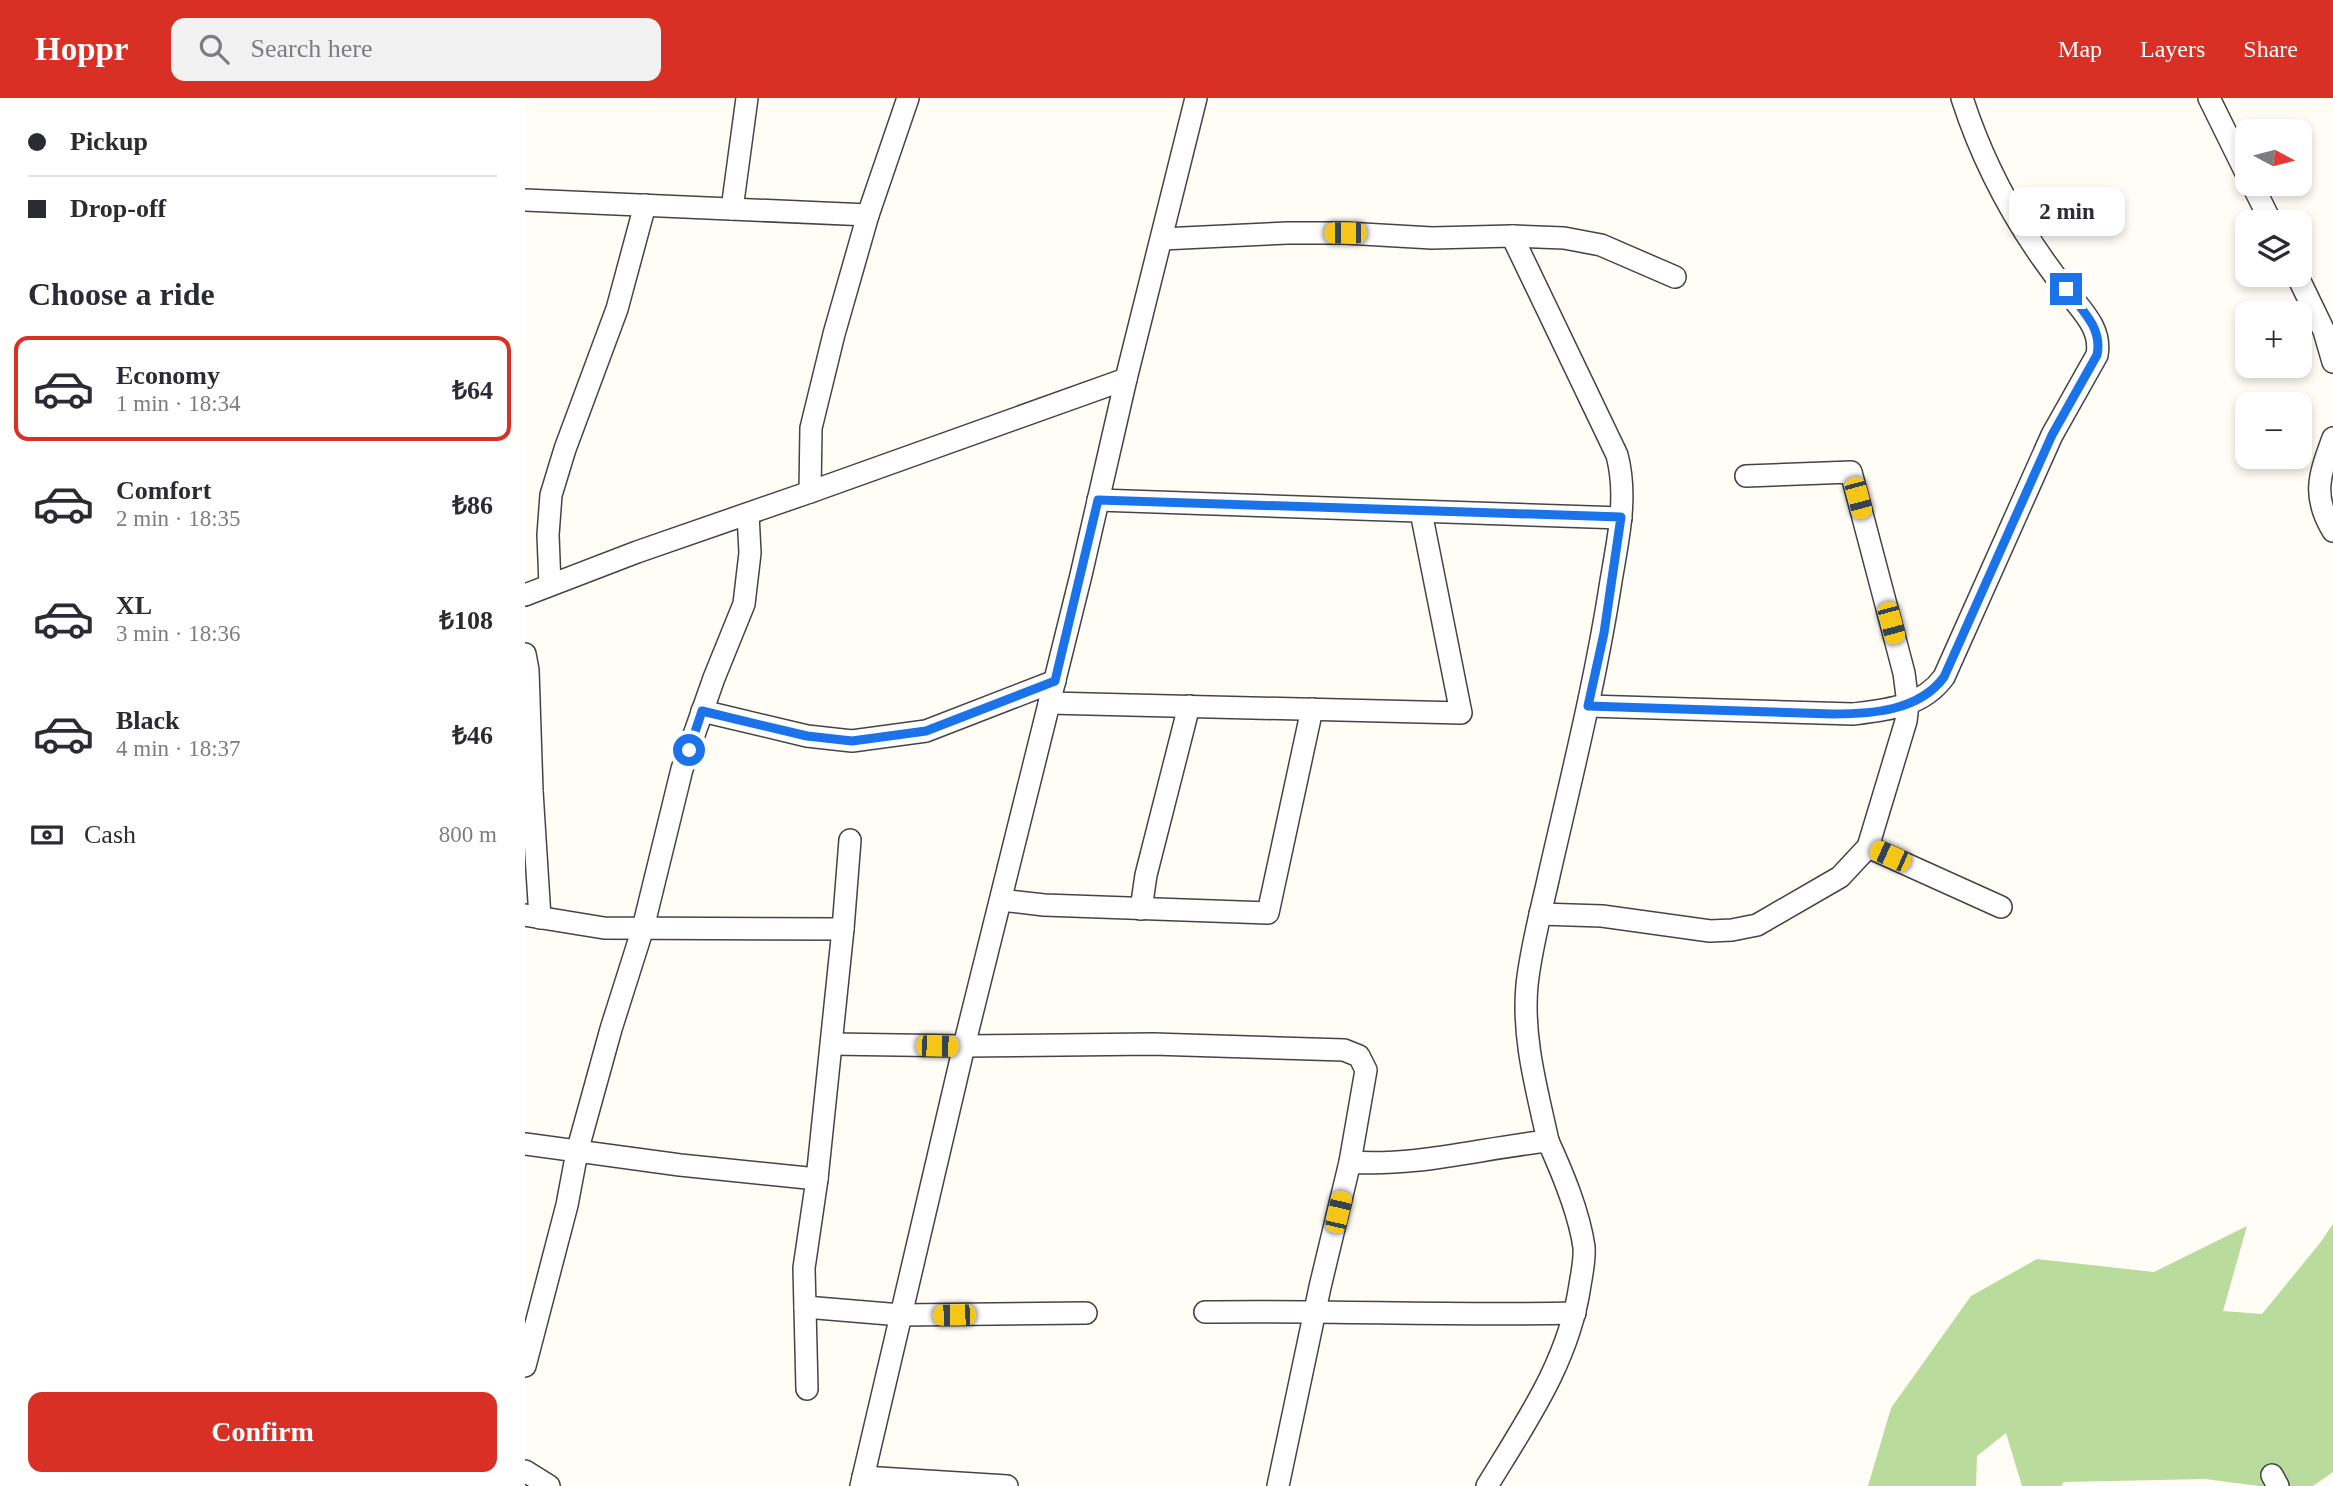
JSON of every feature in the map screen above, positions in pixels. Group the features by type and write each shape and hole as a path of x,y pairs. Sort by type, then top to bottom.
{"street":[{"path":"732,209 747,98"},
{"path":"810,492 811,428 834,334 867,215 908,98"},
{"path":"1007,1486 862,1481 964,1046 1196,98"},
{"path":"1588,706 1833,714 1872,712 1908,704 1926,696 1944,677 2052,435 2094,361 2098,348 2097,331 2092,323 2039,256 2003,196 1962,98"},
{"path":"2209,98 2235,150"},
{"path":"525,200 867,215"},
{"path":"550,585 548,535 551,495 565,449 617,309 645,205"},
{"path":"1162,239 1288,233 1431,238 1564,237 1601,245 1675,277"},
{"path":"1487,1486 1543,1395 1558,1364 1575,1313 1584,1249 1561,1170 1548,1142 1525,1019 1527,984 1540,914 1604,633 1623,487 1617,455 1512,236"},
{"path":"2303,287 2324,331 2333,362"},
{"path":"525,595 1126,379"},
{"path":"2333,438 2320,474 2318,490 2321,507 2333,531"},
{"path":"1540,914 1612,917 1710,931 1757,925 1840,877 1868,847 1902,736 1908,704 1904,673 1851,472 1746,476"},
{"path":"1098,500 1621,517"},
{"path":"1049,703 1461,713 1421,512"},
{"path":"525,1366 567,1205 577,1152 643,928 682,769 744,604 750,553 748,513"},
{"path":"525,654 529,670 532,916 604,928 843,929"},
{"path":"702,711 807,736 852,741 926,731 1055,681"},
{"path":"1141,909 1146,875 1189,706"},
{"path":"1001,900 1044,905 1268,913 1312,709"},
{"path":"807,1389 804,1268 832,1044 849,840"},
{"path":"1868,847 2001,907"},
{"path":"832,1044 1153,1044 1352,1052 1363,1062 1366,1079 1350,1162 1278,1486"},
{"path":"1350,1162 1416,1162 1503,1146 1548,1142"},
{"path":"525,1144 680,1165 817,1179"},
{"path":"805,1307 901,1315 1086,1313"},
{"path":"1205,1312 1315,1310 1429,1314 1575,1313"},
{"path":"525,1471 549,1486"}],"green space":[{"path":"2333,1224 2333,1472 2313,1486 2259,1486 2205,1479 2064,1482 2061,1486 2022,1486 2006,1433 1977,1456 1976,1486 1868,1486 1891,1408 1971,1296 2037,1259 2154,1272 2247,1226 2223,1311 2262,1314"}],"route":[{"path":"689,750 702,711 807,736 852,741 926,731 1055,681 1098,500 1621,517 1604,633 1588,706 1853,714 1890,709 1917,701 1926,696 1944,677 2052,435 2097,355 2097,331 2066,289"}]}
